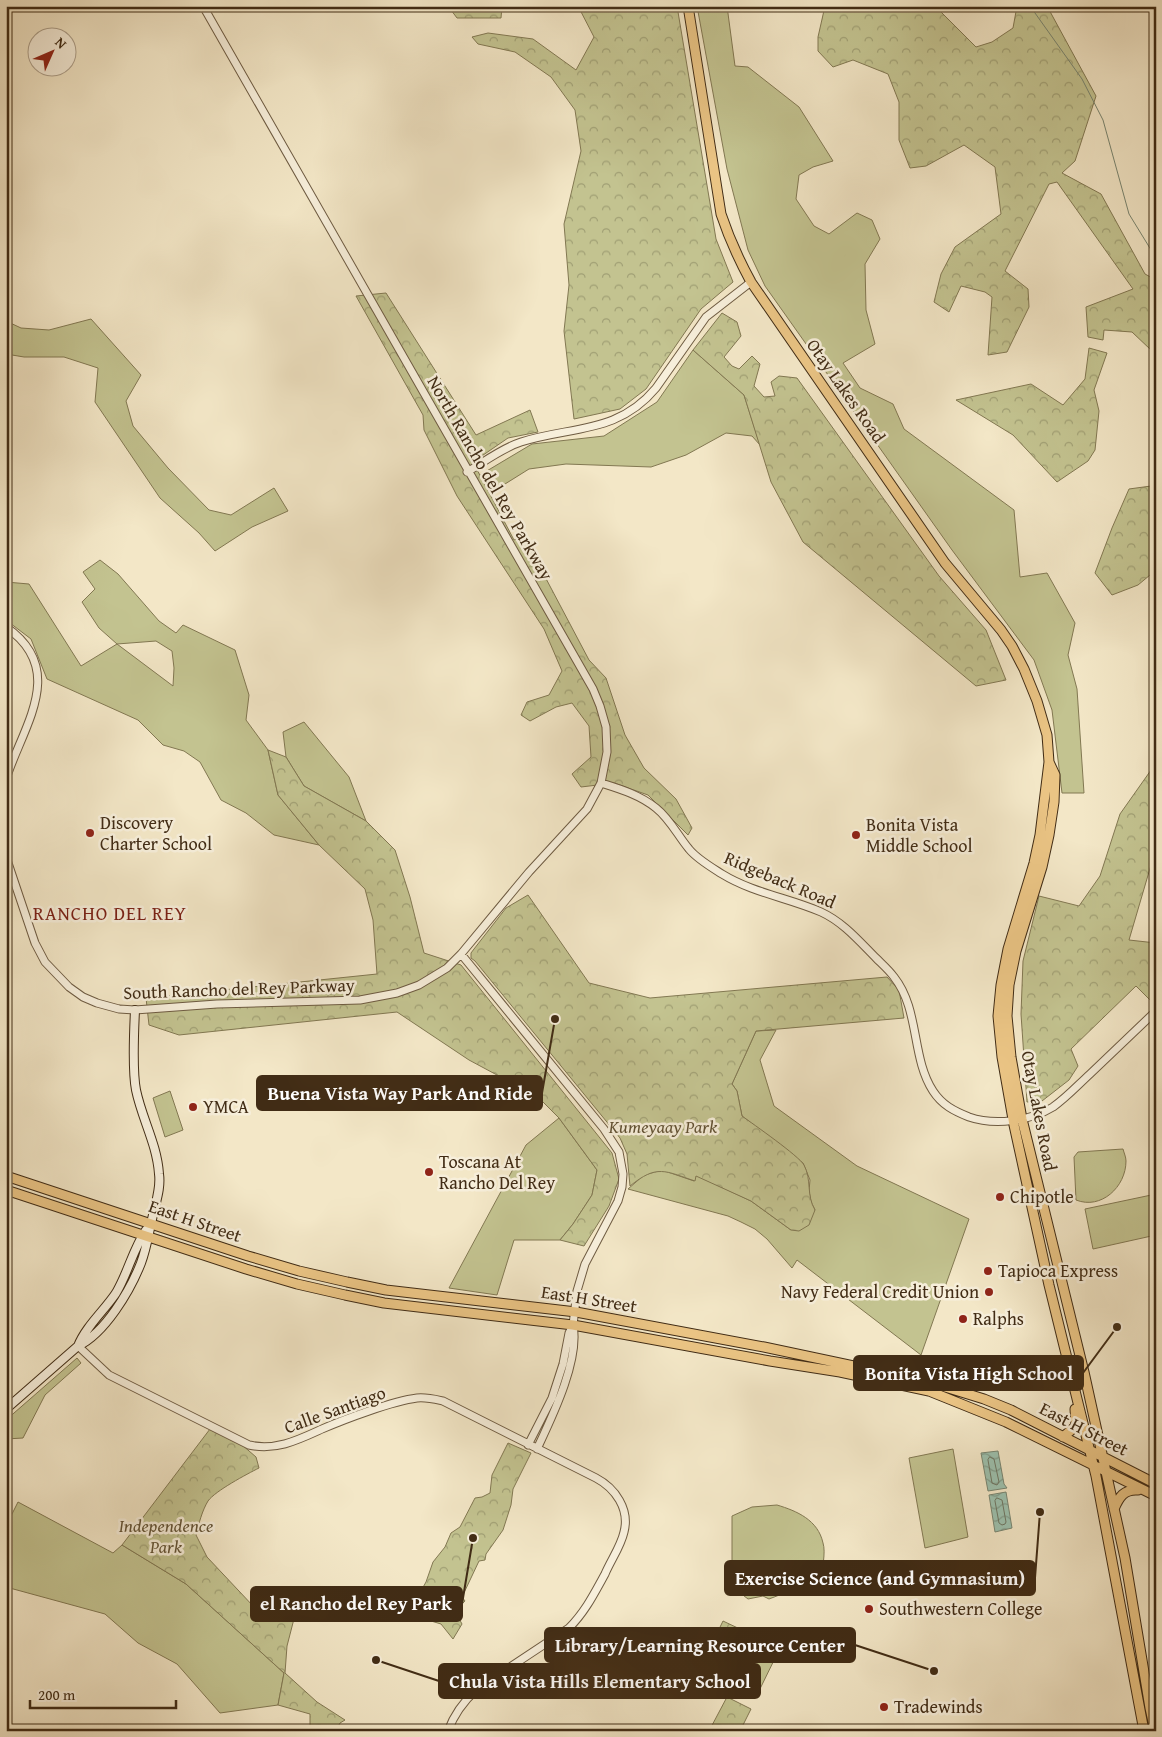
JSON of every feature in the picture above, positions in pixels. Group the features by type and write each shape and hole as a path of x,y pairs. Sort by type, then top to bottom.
{"main road":[{"name":"Otay Lakes Road","path":"688,6 721,214 729,237 751,282 945,563 1012,646 1037,701 1046,734 1049,762 1055,775 1050,835 1016,952 1007,1016 1017,1120 1049,1285 1090,1451 1144,1731"},
{"path":"6,1409 78,1346 82,1336 103,1312 117,1291 151,1223 159,1195 160,1175 155,1149 136,1090 135,1010"},
{"name":"Otay Lakes Road","path":"1017,1120 1103,1458 1125,1558 1155,1731"},
{"name":"East H Street","path":"6,1176 248,1256 299,1271 347,1282 386,1290 576,1312 764,1347 919,1379 984,1399 1011,1410 1156,1484"},
{"name":"East H Street","path":"6,1190 246,1270 345,1295 384,1303 574,1325 840,1372 929,1391 1006,1422 1156,1496"},
{"path":"1063,1437 1076,1426 1074,1406 1076,1397"},
{"path":"1114,1509 1124,1492 1144,1491"}],"street":[{"name":"North Rancho del Rey Parkway","path":"202,6 566,643 600,706 606,726 607,752 601,783 587,809 529,872 461,954"},
{"path":"467,472 518,443 595,427 630,412 656,388 706,317 751,282"},
{"path":"6,627 17,635 29,651 36,668 38,687 34,709 6,778"},
{"name":"Ridgeback Road","path":"601,783 634,794 650,803 668,820 690,851 724,875 750,888 820,912 835,919 852,933 894,976 907,999 925,1074 933,1091 944,1104 977,1120 989,1122 1017,1120 1038,1114 1058,1103 1156,1011"},
{"name":"South Rancho del Rey Parkway","path":"6,857 35,943 45,962 69,987 83,997 119,1009 135,1010 217,1004 360,1000 384,996 419,985 447,968 461,954"},
{"path":"461,954 604,1129 620,1152 623,1174 622,1187 618,1201 586,1264 577,1290 574,1325 575,1338 570,1366 555,1411 536,1449"},
{"path":"528,1445 552,1398 563,1364 569,1333 574,1325"},
{"name":"Calle Santiago","path":"78,1346 109,1375 249,1445 261,1448 288,1444 324,1428 379,1408 410,1399 421,1398 443,1402 612,1488 621,1504 625,1519 625,1531 615,1554 580,1617 569,1628 477,1689 454,1716 448,1731"}],"green space":[{"path":"448,6 502,6 501,18 457,18"},
{"path":"578,6 677,6 716,239 733,282 701,309 646,389 620,409 574,419 564,331 569,285 564,224 581,151 575,110 551,77 515,52 478,44 472,37 488,33 533,39 576,70 594,37"},
{"path":"697,6 727,6 735,66 748,67 799,107 833,161 813,167 799,175 796,199 814,226 829,234 857,213 872,220 880,239 865,264 866,310 875,344 843,363 860,388 893,404 904,429 1014,510 1020,577 1047,573 1075,623 1068,655 1077,689 1084,793 1062,793 1052,710 1034,660 952,550 765,286 748,250 727,169"},
{"path":"825,6 935,6 976,47 992,42 1013,28 1017,6 1047,6 1096,96 1075,161 1062,173 1101,194 1145,274 1156,280 1156,357 1132,332 1104,330 1103,340 1088,337 1086,307 1133,289 1057,182 1049,184 1005,271 1028,289 1029,307 1007,352 988,355 992,297 985,292 961,286 949,312 934,302 941,274 955,247 1001,214 995,167 964,145 926,166 910,168 899,140 899,102 888,74 853,60 833,67 818,51 818,37"},
{"path":"386,293 476,435 530,410 538,432 508,438 473,462 514,540 524,537 589,660 606,678 625,735 644,768 676,799 692,828 688,835 648,795 614,783 581,787 572,774 591,757 589,726 572,703 556,707 530,721 521,715 527,702 549,695 562,671 544,629 457,496 424,430 423,415 356,296"},
{"path":"722,313 737,322 741,336 724,357 732,366 739,369 752,356 760,364 754,386 764,397 775,396 771,382 779,376 797,378 939,576 986,630 1006,680 976,686 803,542 771,482 744,395 693,350"},
{"path":"91,319 141,375 126,401 133,426 168,468 209,510 231,515 274,488 288,511 252,527 215,551 199,533 160,498 95,402 98,368 64,357 24,357 6,354 6,321 21,328 49,330"},
{"path":"1089,348 1107,353 1094,390 1099,411 1095,450 1088,461 1057,482 1013,435 956,400 1031,384 1063,405 1085,379"},
{"path":"693,350 744,395 760,445 752,436 726,433 686,455 651,467 566,464 529,469 489,494 480,475 532,444 604,436 657,402"},
{"path":"1151,486 1156,488 1156,570 1138,585 1112,595 1095,573 1129,489"},
{"path":"100,560 118,574 159,621 176,633 183,625 235,650 249,695 246,720 268,750 278,795 319,845 274,835 246,813 221,800 200,762 184,751 163,745 138,720 47,679 31,639 6,620 6,582 29,584 81,666 117,644 99,628 82,602 95,589 83,572","holes":["156,641 172,651 174,668 173,686 117,644"]},
{"path":"304,722 349,777 366,821 304,786 286,757 283,732"},
{"path":"268,750 286,757 304,786 366,821 395,850 410,897 424,953 461,965 612,1153 619,1179 609,1206 584,1246 560,1240 592,1195 597,1170 559,1118 538,1097 469,1060 397,1012 179,1035 149,1025 146,998 377,974 373,920 365,889 319,845 278,795"},
{"path":"1156,763 1156,848 1129,940 1156,943 1156,995 1150,1000 1136,986 1071,1049 1078,1066 1069,1080 1042,1101 1027,1102 1021,1014 1023,961 1039,896 1079,906 1100,876 1120,814"},
{"name":"Kumeyaay Park","path":"528,895 589,983 650,998 887,977 899,990 904,1018 756,1031 732,1084 737,1091 742,1116 785,1148 804,1165 815,1210 809,1225 799,1231 791,1230 751,1201 696,1176 695,1181 668,1172 655,1172 639,1179 630,1186 627,1154 620,1138 471,958 471,953 506,908"},
{"path":"776,1030 760,1060 774,1106 857,1166 969,1219 921,1355 797,1260 792,1268 767,1239 755,1229 728,1216 628,1189 644,1175 662,1170 694,1181 696,1175 751,1201 791,1230 815,1210 809,1191 810,1180 803,1163 742,1116 737,1091 732,1084 756,1031"},
{"path":"170,1091 183,1130 165,1137 153,1098"},
{"path":"559,1118 597,1170 592,1195 560,1240 514,1240 497,1295 449,1288 526,1145"},
{"path":"1123,1149 1126,1160 1125,1171 1117,1187 1103,1199 1094,1202 1076,1200 1074,1157 1078,1152"},
{"path":"1156,1194 1156,1235 1093,1249 1085,1209"},
{"path":"77,1358 81,1363 45,1395 23,1438 6,1439 6,1420"},
{"name":"Independence Park","path":"210,1429 241,1444 256,1457 259,1468 217,1492 208,1501 196,1535 207,1557 254,1607 296,1611 287,1646 285,1673 317,1702 345,1720 340,1723 336,1731 310,1731 310,1714 278,1705 284,1673 186,1584 122,1545"},
{"path":"508,1443 531,1453 513,1489 511,1505 503,1530 486,1554 485,1560 479,1561 462,1597 465,1601 456,1613 462,1624 453,1639 441,1624 408,1614 426,1582 433,1562 445,1547 451,1533 460,1527 475,1498 490,1493 492,1475"},
{"path":"953,1449 968,1537 925,1548 909,1458"},
{"path":"18,1502 113,1553 122,1545 186,1584 284,1673 278,1705 220,1713 177,1664 138,1643 105,1614 6,1587 6,1521 11,1516"},
{"path":"777,1505 792,1510 806,1518 817,1528 824,1547 821,1579 769,1599 763,1596 748,1599 739,1592 732,1567 732,1516 752,1507"},
{"path":"723,1621 780,1648 757,1695 700,1668"},
{"path":"727,1697 751,1709 740,1731 709,1731"}],"water":[{"path":"998,1451 1004,1484 1007,1488 988,1491 981,1453"},
{"path":"1006,1492 1012,1528 995,1532 989,1495"}],"waterway":[{"path":"1030,6 1082,79 1103,120 1129,214 1156,258"}],"place":[{"name":"Discovery Charter School","path":"90,833"},
{"name":"Bonita Vista Middle School","path":"856,835"},
{"name":"Buena Vista Way Park And Ride","path":"555,1019"},
{"name":"YMCA","path":"193,1107"},
{"name":"Toscana At Rancho Del Rey","path":"429,1172"},
{"name":"Chipotle","path":"1000,1197"},
{"name":"Tapioca Express","path":"988,1271"},
{"name":"Navy Federal Credit Union","path":"989,1292"},
{"name":"Ralphs","path":"963,1319"},
{"name":"Bonita Vista High School","path":"1117,1327"},
{"name":"Exercise Science (and Gymnasium)","path":"1040,1512"},
{"name":"el Rancho del Rey Park","path":"473,1538"},
{"name":"Southwestern College","path":"869,1609"},
{"name":"Chula Vista Hills Elementary School","path":"376,1660"},
{"name":"Library/Learning Resource Center","path":"934,1671"},
{"name":"Tradewinds","path":"884,1707"}],"district":[{"name":"RANCHO DEL REY","path":"110,913"}]}
